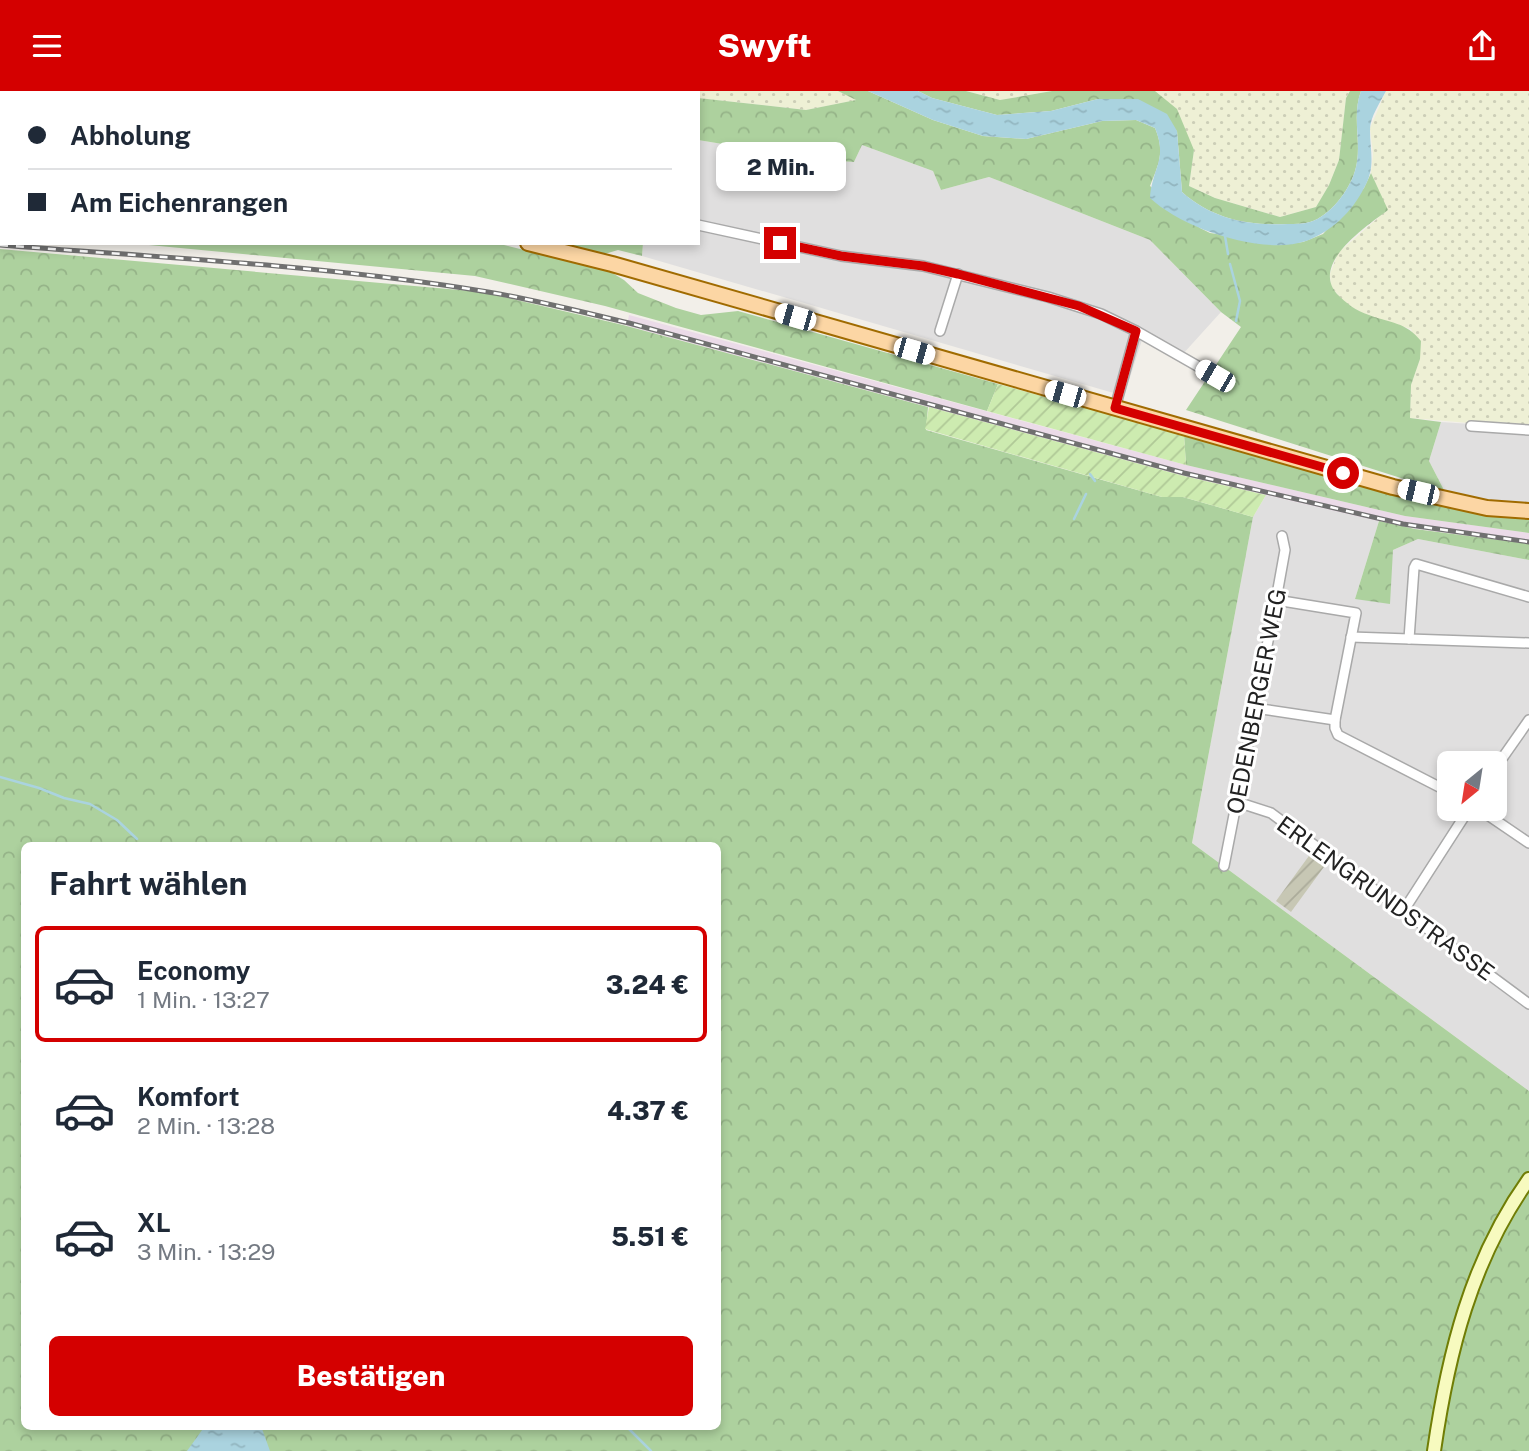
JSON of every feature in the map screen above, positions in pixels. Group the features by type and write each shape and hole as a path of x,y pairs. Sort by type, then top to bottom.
{"main road":[{"path":"536,245 612,264 1393,487 1487,507 1529,511"}],"street":[{"path":"700,225 841,256 923,266 1079,306 1136,331 1215,376"},
{"path":"940,331 958,274"},
{"path":"1115,408 1136,331"},
{"path":"1471,426 1529,430"},
{"name":"OEDENBERGER WEG","path":"1224,866 1285,550 1282,536"},
{"path":"1409,639 1416,564 1529,597"},
{"path":"1276,600 1356,613 1335,720 1338,735 1437,786"},
{"path":"1351,637 1529,643"},
{"path":"1255,708 1335,720"},
{"path":"1507,751 1529,720"},
{"name":"ERLENGRUNDSTRASSE","path":"1237,802 1271,813 1529,1004"},
{"path":"1404,910 1461,821"},
{"path":"1497,821 1529,843"},
{"path":"1434,1451 1453,1346 1470,1290 1501,1223 1529,1179"}],"shaded area":[{"path":"700,91 838,91 857,100 806,110 700,98"},
{"path":"966,91 1052,91 1000,100"},
{"path":"1155,91 1350,91 1346,98 1339,160 1316,207 1280,217 1215,198 1189,186 1194,150"},
{"path":"1386,91 1529,91 1529,428 1410,418 1411,385 1420,359 1411,329 1366,315 1346,304 1331,287 1330,274 1338,253 1387,210 1371,173 1373,154 1370,128"},
{"path":"700,140 822,160 854,162 862,145 933,171 941,190 989,177 1150,240 1221,312 1182,355 1142,340 1124,396 642,256 643,245 700,245"},
{"path":"629,315 1186,465 1405,516 1529,533 1529,544 1403,527 1184,476 627,326"},
{"path":"1441,422 1529,428 1529,504 1474,500 1445,492 1429,461"},
{"path":"1266,495 1379,521 1355,599 1393,550 1418,539 1529,560 1529,1091 1192,843 1253,517"},
{"path":"1314,849 1329,860 1291,912 1276,901"}],"green space":[{"path":"838,91 868,91 933,120 983,136 1026,139 1102,121 1136,120 1155,128 1160,144 1158,164 1150,186 1200,228 1210,233 1286,244 1303,242 1323,234 1364,188 1371,173 1388,210 1344,246 1331,270 1331,282 1337,294 1352,306 1410,330 1421,341 1420,359 1411,385 1410,418 1441,422 1429,461 1445,492 1186,410 1241,327 1221,312 1150,240 989,177 941,190 933,171 862,145 854,162 822,160 700,140 700,98 806,110 856,100"},
{"path":"918,91 966,91 1000,100 1052,91 1155,91 1177,109 1194,150 1189,186 1215,198 1280,217 1316,207 1339,160 1346,98 1350,91 1361,91 1357,111 1357,161 1352,179 1343,194 1331,209 1317,219 1296,224 1245,222 1218,215 1182,192 1177,131 1098,99 1051,111 997,115 932,98"},
{"path":"149,245 504,245 609,271 638,293 676,308 701,315 738,311 998,384 987,411 605,306 475,276"},
{"path":"559,245 643,245 642,256 618,250 598,256"},
{"path":"0,249 482,292 623,325 928,407 926,430 1162,497 1183,497 1253,517 1192,843 1529,1091 1529,1451 0,1451"},
{"path":"998,384 1184,435 1186,465 987,411"},
{"path":"929,407 1184,476 1266,495 1253,517 1183,497 1162,497 925,429"},
{"path":"1184,435 1435,504 1483,513 1529,517 1529,533 1405,516 1186,465"},
{"path":"1379,521 1415,529 1529,544 1529,560 1418,539 1393,550 1390,604 1355,599"}],"water":[{"path":"868,91 918,91 932,98 997,115 1051,111 1098,99 1138,99 1167,114 1177,131 1182,192 1206,209 1232,219 1259,224 1299,224 1325,214 1338,202 1352,179 1357,161 1357,111 1361,91 1386,91 1370,125 1372,159 1368,180 1353,205 1332,227 1315,237 1288,245 1268,245 1246,242 1202,229 1164,209 1150,198 1160,156 1159,139 1155,128 1136,120 1102,121 1026,139 983,136 933,120"},
{"path":"202,1430 262,1430 270,1451 187,1451"}],"waterway":[{"path":"1225,236 1228,254"},
{"path":"1230,264 1240,301 1236,321"},
{"path":"1090,474 1095,481"},
{"path":"1074,519 1086,494"},
{"path":"0,777 90,804 117,820 137,839"},
{"path":"630,1430 651,1451"}],"railway":[{"path":"0,245 367,275 506,295 629,323 1184,473 1403,524 1529,542"}],"route":[{"path":"780,243 841,256 923,266 1048,297 1101,314 1136,331 1115,408 1343,473"}]}
